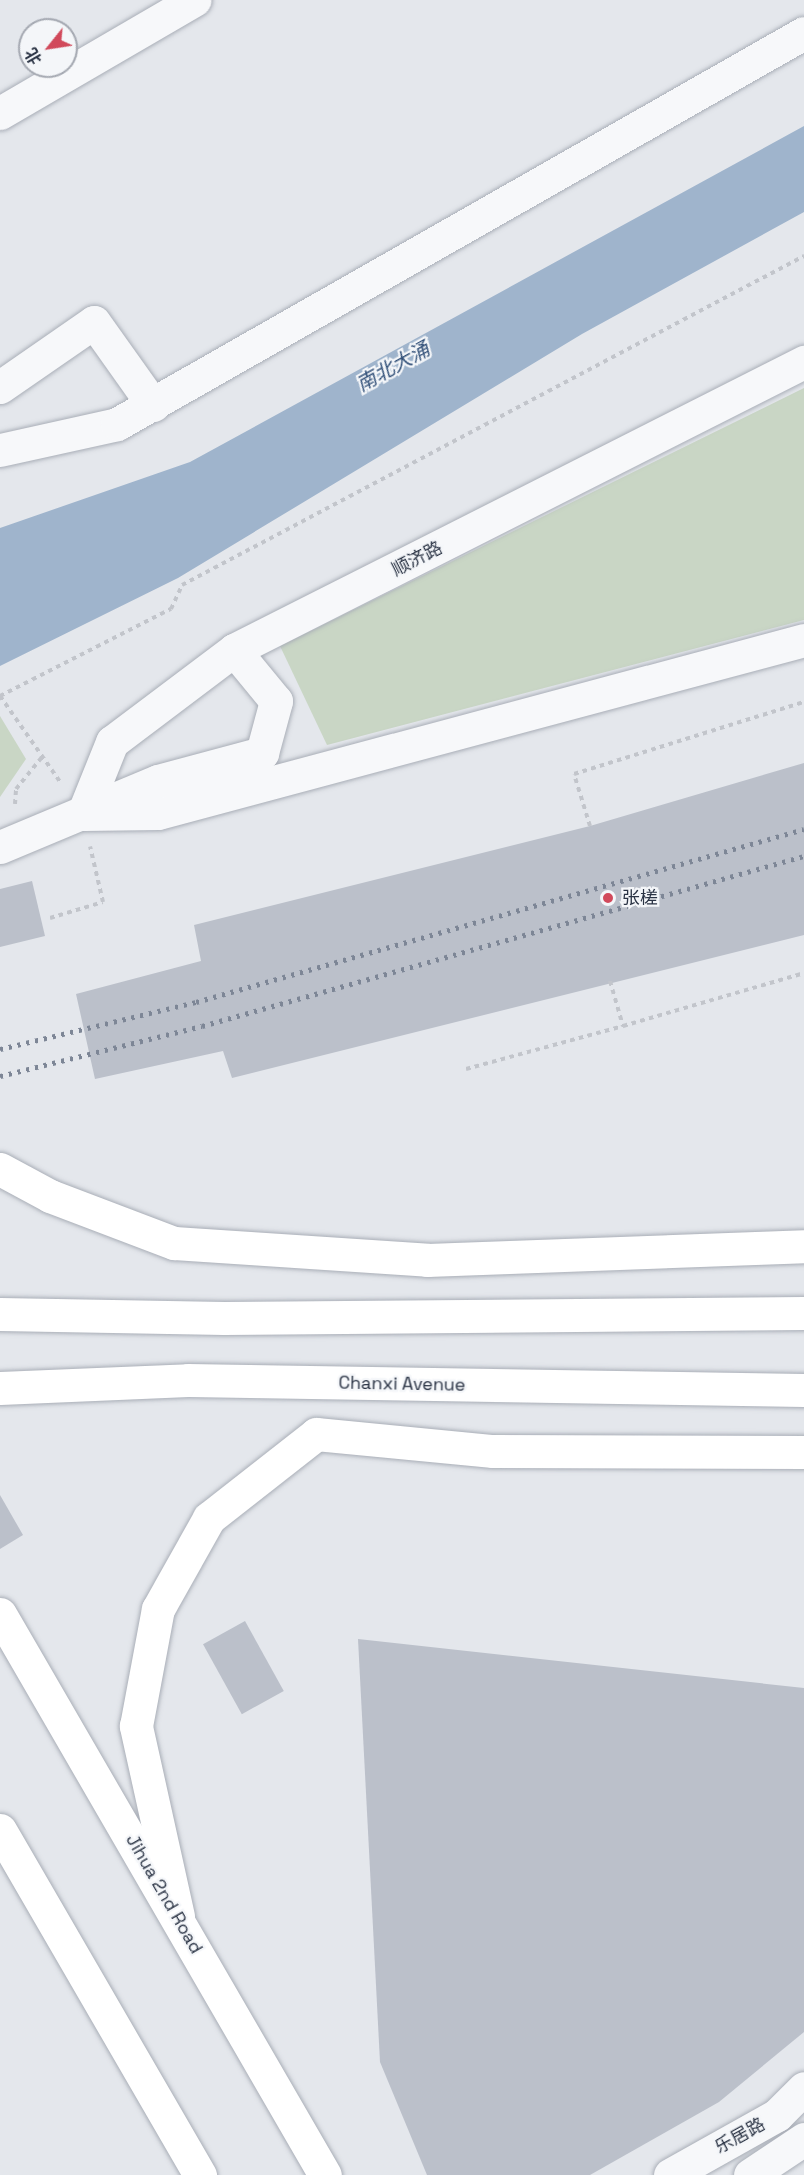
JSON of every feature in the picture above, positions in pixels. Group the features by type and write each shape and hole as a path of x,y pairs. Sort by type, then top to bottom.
{"main road":[{"path":"0,1169 50,1196 174,1244 427,1260 804,1246"},
{"path":"0,1314 224,1318 804,1313"},
{"name":"Chanxi Avenue","path":"0,1388 188,1380 804,1390"},
{"path":"178,1916 136,1726 158,1610 209,1518 315,1434 493,1450 804,1452"},
{"name":"Jihua 2nd Road","path":"0,1614 178,1916 323,2169"},
{"path":"0,1830 200,2175"}],"street":[{"path":"0,113 194,0"},
{"path":"0,450 117,424 804,33"},
{"path":"0,387 94,322 153,405"},
{"name":"顺济路","path":"83,814 112,742 234,650 804,362"},
{"path":"83,814 158,813 804,640"},
{"path":"0,847 158,781 262,753 276,701 234,650"},
{"name":"乐居路","path":"670,2175 777,2115 804,2088"},
{"name":"乐居路","path":"750,2175 804,2139"}],"path":[{"path":"50,918 104,902 83,814 0,695 171,609 182,585 804,255"},
{"path":"590,826 574,774 659,744 804,702"},
{"path":"15,808 16,789 42,758"},
{"path":"466,1069 804,974"},
{"path":"610,981 623,1026"}],"green space":[{"path":"804,388 804,620 327,745 280,646"},
{"path":"0,716 26,759 0,797"}],"water":[{"name":"南北大涌","path":"804,126 804,212 582,334 178,578 0,666 0,528 190,462"}],"building":[{"path":"804,763 804,935 232,1078 223,1051 95,1079 76,994 201,961 194,925 590,826"},
{"path":"32,881 45,936 0,947 0,889"},
{"path":"0,1495 23,1535 0,1549"},
{"path":"245,1621 284,1691 242,1714 203,1644"},
{"path":"358,1639 804,1688 804,2032 719,2102 590,2175 427,2175 380,2062"}],"railway":[{"path":"0,1049 196,1002 804,829"},
{"path":"0,1076 202,1026 804,856"}],"place":[{"name":"张槎","path":"608,898"}]}
